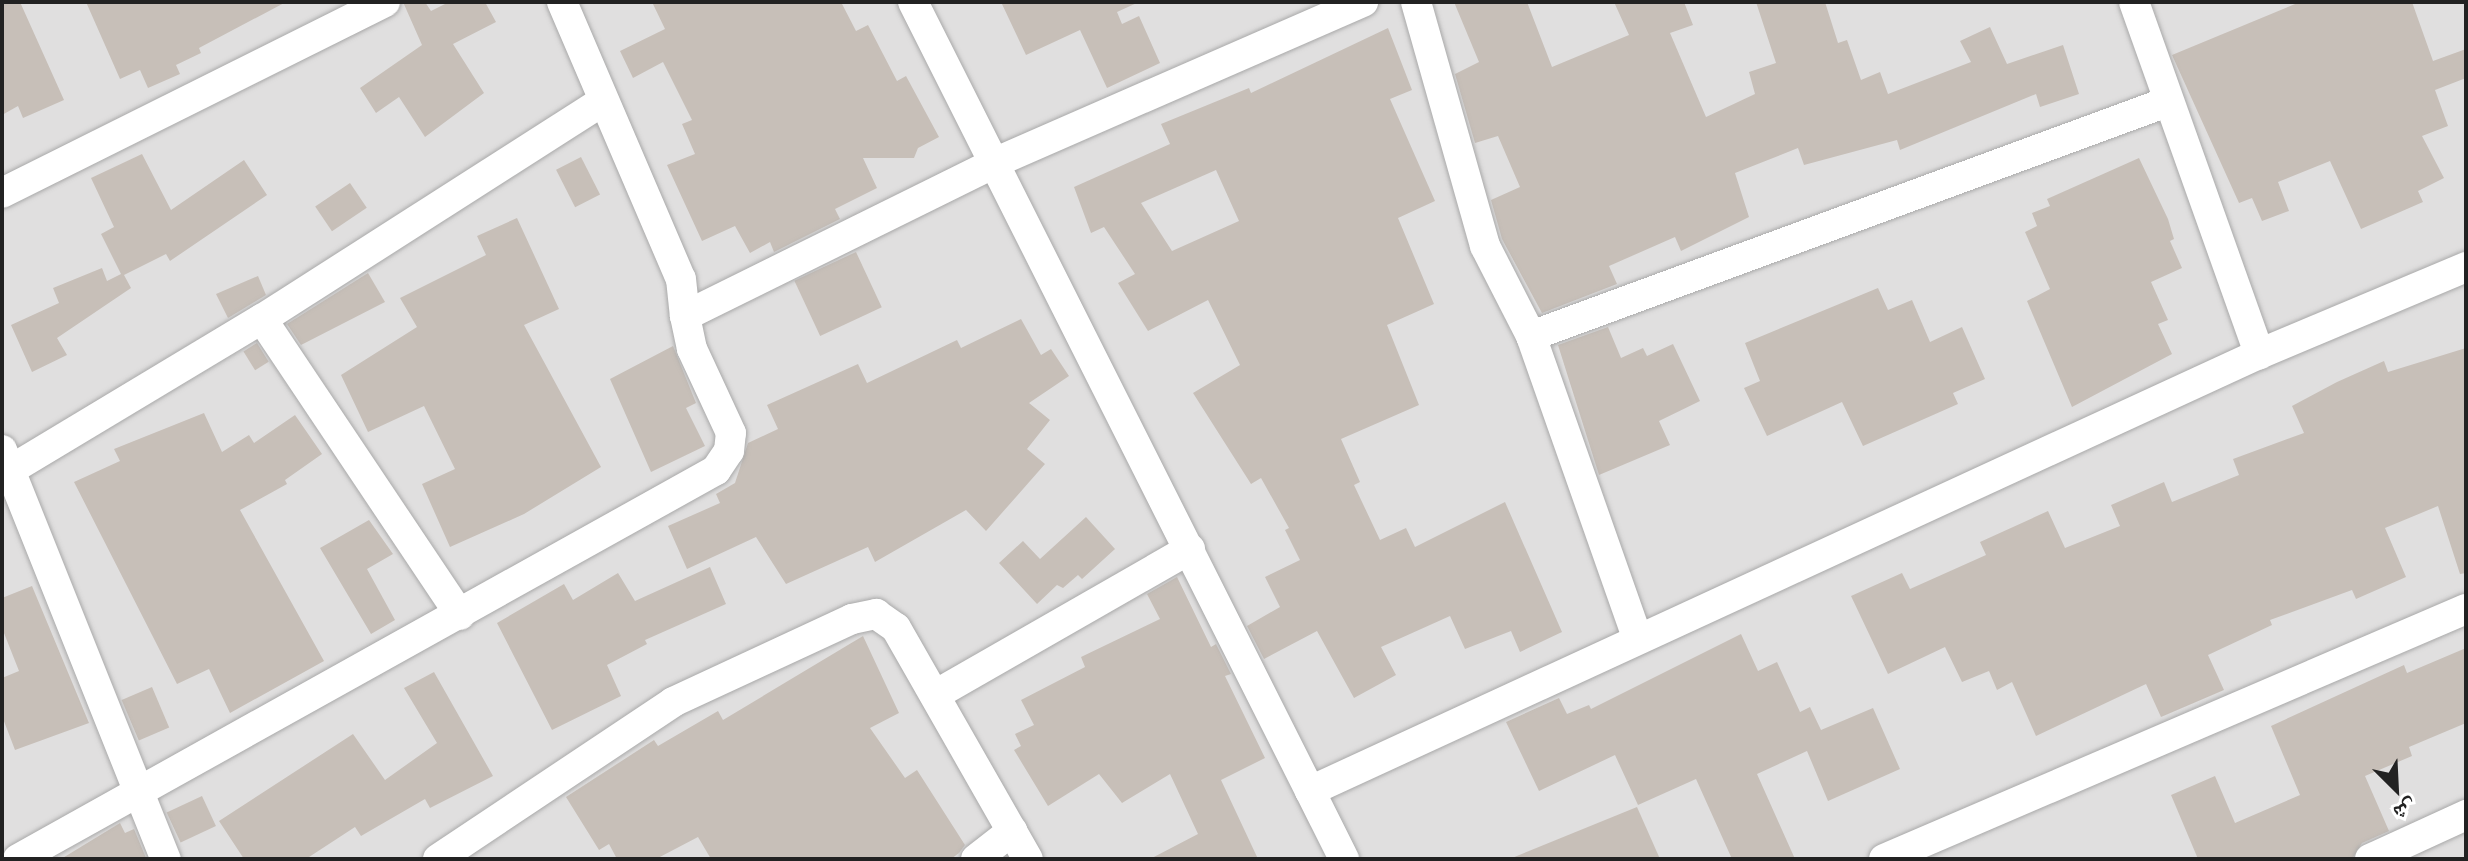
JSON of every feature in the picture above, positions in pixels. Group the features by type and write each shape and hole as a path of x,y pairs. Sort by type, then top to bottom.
{"street":[{"path":"2,193 385,2"},
{"path":"18,859 138,788 460,615 716,470 729,451 731,433 692,349 681,279 601,102 562,2"},
{"path":"913,2 1344,859"},
{"path":"685,316 994,163 1363,2"},
{"path":"1416,2 1485,246 1531,336 1638,639"},
{"path":"2134,2 2259,354"},
{"path":"166,859 5,465 262,319 601,102"},
{"path":"1531,336 2167,102"},
{"path":"1310,791 2259,354 2466,267"},
{"path":"262,319 460,615"},
{"path":"935,695 1190,549"},
{"path":"1884,859 2466,609"},
{"path":"438,859 673,702 852,619 876,614 896,628 1028,859"},
{"path":"2370,859 2466,815"},
{"path":"976,859 1012,831"}],"shaded area":[{"path":"2,2 2466,2 2466,859 2,859"}],"building":[{"path":"2,2 20,2 64,100 23,118 18,106 2,115"},
{"path":"86,2 286,2 199,48 201,53 176,65 180,74 148,88 140,70 120,79"},
{"path":"403,2 425,2 431,11 449,2 485,2 496,22 453,44 484,93 425,137 399,97 376,113 360,88 422,45"},
{"path":"652,2 841,2 856,31 868,25 897,81 906,76 939,137 918,148 914,158 863,158 877,188 835,209 840,219 774,252 770,242 750,253 735,226 702,241 667,165 695,154 682,124 692,120 663,62 633,78 620,51 665,29"},
{"path":"1001,2 1139,2 1117,12 1122,24 1139,16 1160,63 1107,88 1080,30 1026,55"},
{"path":"1454,2 1527,2 1552,67 1629,35 1614,2 1684,2 1693,25 1670,33 1706,117 1755,94 1749,72 1776,63 1756,2 1825,2 1838,43 1847,40 1861,80 1880,72 1888,94 1971,62 1960,41 1990,27 2007,64 2063,45 2079,94 2040,107 2036,94 1900,150 1897,140 1804,165 1798,148 1735,173 1749,217 1681,251 1675,237 1609,266 1617,284 1542,313 1502,239 1491,200 1520,187 1498,136 1475,143 1455,74 1479,62"},
{"path":"2300,2 2412,2 2433,61 2466,49 2466,78 2435,90 2448,126 2422,136 2444,178 2418,191 2423,202 2361,229 2330,161 2278,182 2289,211 2262,221 2252,198 2239,203 2172,55"},
{"path":"1388,28 1412,90 1390,99 1435,201 1398,218 1434,304 1387,325 1419,405 1341,439 1360,482 1354,485 1380,540 1406,528 1415,547 1505,502 1562,632 1520,652 1511,631 1465,649 1450,616 1381,647 1396,675 1354,698 1317,631 1264,659 1247,626 1280,607 1265,577 1300,560 1285,530 1289,528 1261,478 1251,484 1193,393 1240,365 1208,300 1148,331 1118,283 1135,274 1104,227 1091,233 1074,187 1170,144 1161,124 1249,88 1251,93","holes":["1216,170 1239,221 1172,251 1141,203"]},
{"path":"142,154 171,210 244,160 267,195 170,261 166,254 124,275 131,288 57,338 67,355 32,372 11,325 59,303 53,288 102,268 107,281 121,274 101,234 114,227 91,178"},
{"path":"581,157 600,194 575,207 556,170"},
{"path":"2139,158 2168,219 2174,239 2170,241 2182,268 2151,282 2168,320 2158,324 2172,354 2072,407 2027,301 2050,289 2025,232 2037,226 2032,213 2050,206 2047,199"},
{"path":"350,183 367,208 332,231 315,206"},
{"path":"517,218 559,309 524,325 601,467 524,514 450,547 422,484 455,469 424,406 368,432 341,375 417,327 400,298 486,255 477,236"},
{"path":"856,252 882,307 820,336 794,281"},
{"path":"368,273 385,302 301,345 287,324"},
{"path":"258,276 266,295 228,318 216,294"},
{"path":"1878,288 1888,310 1912,300 1930,342 1962,327 1985,379 1953,393 1958,404 1863,446 1842,402 1767,436 1744,388 1760,381 1745,343"},
{"path":"1021,319 1041,355 1051,349 1069,376 1029,403 1050,420 1027,449 1045,464 986,531 966,510 875,562 868,547 786,584 756,537 687,569 668,526 720,503 716,494 735,483 748,443 778,429 767,405 858,364 867,383 957,340 961,348"},
{"path":"1608,327 1621,358 1643,348 1647,356 1673,344 1700,401 1659,421 1670,445 1599,475 1558,345"},
{"path":"257,343 269,362 255,370 243,351"},
{"path":"673,346 696,403 686,408 705,446 651,472 610,379"},
{"path":"2466,348 2466,573 2460,574 2438,506 2385,528 2406,577 2356,599 2352,590 2270,620 2272,625 2208,655 2224,690 2161,717 2146,684 2036,736 2012,682 1997,690 1989,671 1962,682 1945,647 1888,674 1851,596 1902,573 1910,589 1986,555 1980,542 2048,511 2065,548 2120,526 2111,505 2164,482 2172,502 2239,475 2233,459 2304,433 2292,406 2337,382 2384,361 2388,372"},
{"path":"204,413 222,452 249,435 254,443 295,415 322,454 285,480 287,484 240,510 324,661 230,713 209,669 177,684 74,482 120,461 114,449"},
{"path":"1086,517 1115,549 1082,579 1078,575 1063,588 1057,585 1037,604 999,563 1023,541 1040,559"},
{"path":"369,520 393,554 367,569 395,620 371,634 320,548"},
{"path":"710,567 726,604 645,640 647,644 607,665 621,696 552,730 497,623 564,584 573,600 618,573 635,601"},
{"path":"1177,577 1211,647 1216,644 1231,674 1225,676 1265,758 1221,780 1258,859 1150,859 1198,834 1170,774 1122,803 1099,774 1048,806 1014,750 1021,746 1015,734 1034,725 1021,700 1085,667 1081,657 1160,619 1147,594"},
{"path":"32,586 89,723 15,750 2,716 2,678 19,671 2,628 2,598"},
{"path":"1741,634 1758,671 1777,662 1800,712 1810,707 1821,730 1873,708 1900,769 1828,801 1807,751 1757,774 1795,859 1732,859 1696,779 1638,805 1615,755 1539,791 1506,722 1559,698 1567,714 1589,705 1591,709"},
{"path":"863,636 899,713 870,728 905,778 917,770 965,845 959,853 951,859 711,859 698,837 656,859 617,859 609,844 599,850 566,797 654,740 658,746 718,711 723,720"},
{"path":"2466,648 2466,723 2409,747 2412,756 2365,776 2389,831 2362,843 2352,859 2198,859 2171,795 2215,776 2235,823 2300,795 2271,726 2404,665 2407,673"},
{"path":"434,672 493,776 430,808 425,799 361,836 355,827 306,859 244,859 219,821 353,734 385,780 437,743 404,688"},
{"path":"152,687 169,728 139,740 122,700"},
{"path":"202,796 216,826 181,842 167,812"},
{"path":"1637,807 1660,859 1512,858"},
{"path":"120,823 125,833 134,829 146,858 61,859"}]}
